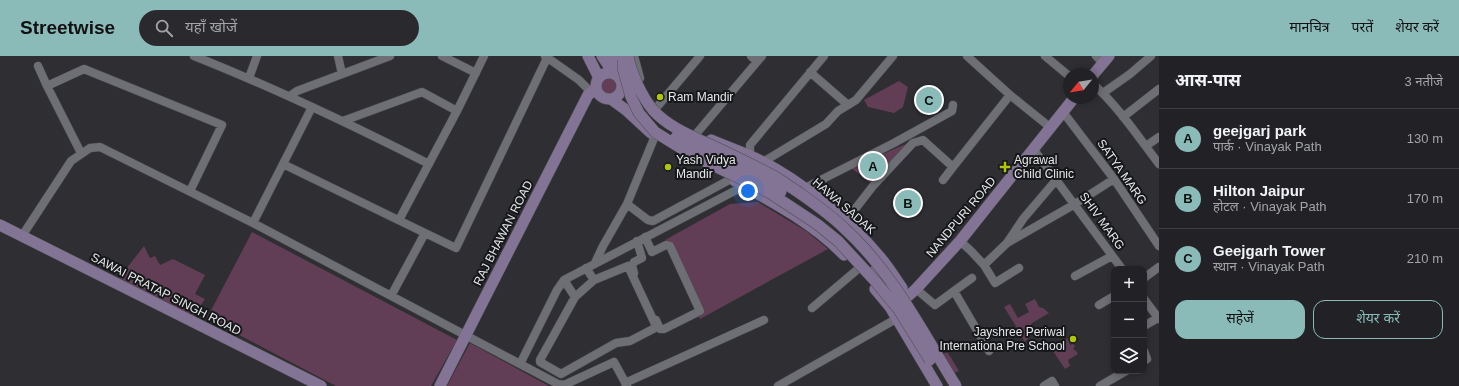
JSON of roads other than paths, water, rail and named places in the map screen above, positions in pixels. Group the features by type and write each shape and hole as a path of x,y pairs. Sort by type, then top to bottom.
{"main road":[{"path":"588,56 599,78"},
{"path":"622,56 623,68 631,97 639,113 655,132 692,156 770,192 817,224 832,237 867,272 894,304 945,386"},
{"path":"608,58 618,77 622,83 621,92 611,99 600,96 594,90 599,78 606,73 618,77 642,86"},
{"path":"632,58 637,97 648,115 661,127 676,137 769,184 804,207 847,242 875,271 898,302"},
{"path":"632,58 642,91 653,110 667,122 685,134 774,176 814,204 849,232 886,273 956,386"},
{"path":"1097,68 1103,58"},
{"name":"HAWA SADAK","path":"642,86 657,107 665,115 696,134 763,162 805,188 845,222 880,257 898,302 896,319 933,385"},
{"name":"RAJ BHAWAN ROAD","path":"440,386 588,95 594,90"},
{"name":"HAWA SADAK","path":"611,99 626,110 655,136 799,219 835,246 858,269 898,302 961,386"},
{"name":"NANDPURI ROAD","path":"898,302 916,289 960,241 1069,104"},
{"path":"708,166 720,143"},
{"name":"SAWAI PRATAP SINGH ROAD","path":"0,225 321,386"}],"street":[{"path":"194,56 290,96 429,164"},
{"path":"249,78 257,56"},
{"path":"338,56 342,74"},
{"path":"290,96 297,91 390,56"},
{"path":"442,56 476,73"},
{"path":"399,220 457,111 484,56"},
{"path":"657,107 700,56"},
{"path":"750,156 750,145 824,56"},
{"path":"763,162 826,124 838,111 856,100 893,56"},
{"path":"967,56 1010,95 1050,128"},
{"path":"1045,56 1063,71"},
{"path":"1103,93 1130,74 1151,56"},
{"path":"283,164 456,248 546,57 594,90"},
{"path":"632,58 642,86"},
{"path":"696,134 757,58"},
{"path":"38,66 81,153"},
{"path":"47,86 84,69 222,125 190,192"},
{"path":"810,72 848,105"},
{"path":"1099,89 1123,117 1159,164"},
{"path":"1123,117 1159,89"},
{"path":"343,121 422,92 457,111"},
{"path":"943,180 1010,95"},
{"path":"805,188 894,144 952,111 953,105"},
{"path":"253,223 312,107"},
{"name":"SATYA MARG","path":"1063,112 1114,179 1159,246"},
{"path":"595,263 627,204 655,136"},
{"path":"1146,146 1159,137"},
{"path":"845,222 873,186 913,143 923,140 953,167"},
{"path":"22,236 71,161 90,148 100,147 253,223 558,384 564,385 614,362 626,384 764,320"},
{"name":"SHIV MARG","path":"1034,150 1057,179 1120,266"},
{"path":"627,204 648,220 653,221 731,179"},
{"path":"1007,244 1023,219 1057,179"},
{"path":"984,265 1007,244 1114,179"},
{"path":"520,364 557,290 564,280 744,186"},
{"path":"391,296 425,233"},
{"path":"637,241 642,258 634,262 632,266 633,272 660,329 666,328 699,312 700,309 670,246 666,245 652,252 645,237"},
{"path":"960,241 984,265 995,282 1019,268"},
{"path":"1075,276 1112,256"},
{"path":"628,266 656,328 630,341 616,343 561,374 540,362 540,360 575,297 594,280 628,266"},
{"path":"1147,276 1159,267"},
{"path":"586,268 594,280"},
{"path":"812,308 858,269"},
{"path":"916,289 934,305 972,278"},
{"path":"564,280 575,297"},
{"path":"954,291 990,351"},
{"path":"1099,305 1111,298"},
{"path":"1146,302 1158,317 1147,324"},
{"path":"778,386 896,319"},
{"path":"1100,386 1121,374"},
{"path":"1044,386 1052,381 1056,386"}],"place":[{"name":"Ram Mandir","path":"660,97"},
{"name":"Geejgarh Tower","path":"929,100"},
{"name":"geejgarj park","path":"873,166"},
{"name":"Yash Vidya Mandir","path":"668,167"},
{"name":"Agrawal Child Clinic","path":"1005,167"},
{"name":"Hilton Jaipur","path":"908,203"},
{"name":"Jayshree Periwal Internationa Pre School","path":"1073,339"}]}
